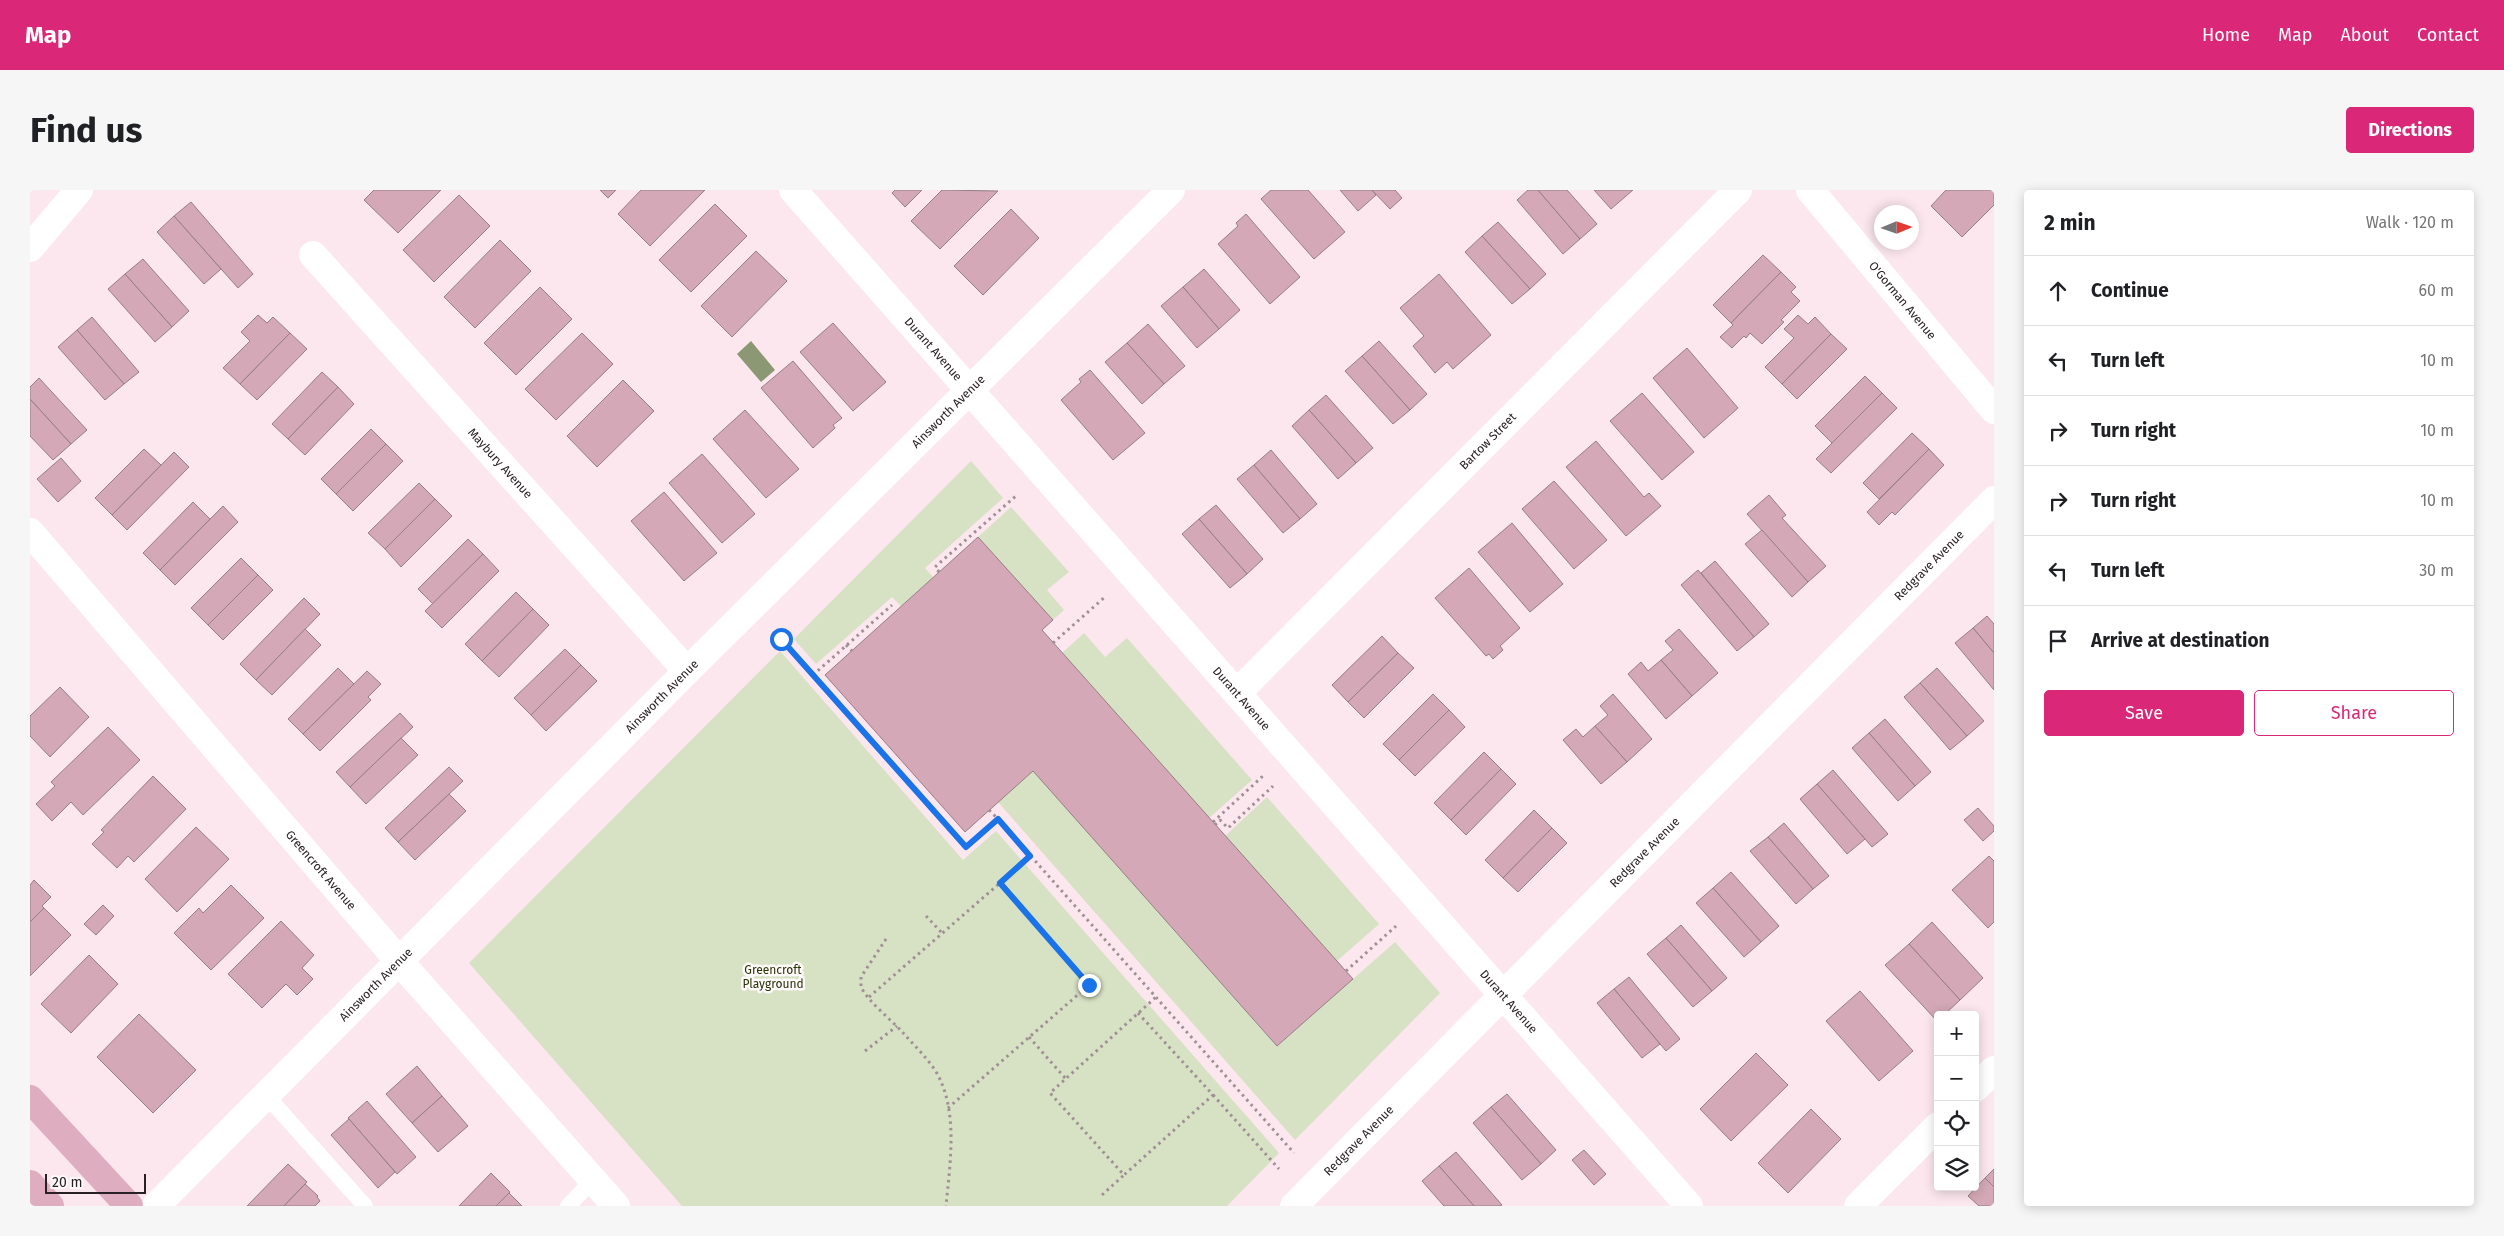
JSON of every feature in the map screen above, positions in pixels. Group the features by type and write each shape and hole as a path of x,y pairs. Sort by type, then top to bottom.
{"main road":[{"path":"30,1099 129,1206"},
{"path":"30,1184 50,1206"}],"street":[{"path":"30,248 78,190"},
{"name":"Durant Avenue","path":"793,190 1238,692 1689,1206"},
{"name":"Ainsworth Avenue","path":"156,1206 687,671 1170,190"},
{"name":"Bartow Street","path":"1238,692 1738,190"},
{"name":"O'Gorman Avenue","path":"1810,190 1994,410"},
{"name":"Maybury Avenue","path":"313,255 687,671"},
{"name":"Redgrave Avenue","path":"1294,1206 1994,500"},
{"name":"Greencroft Avenue","path":"30,532 400,961 616,1206"},
{"path":"1979,1084 1994,1070"},
{"path":"1858,1206 1934,1130"}],"lane":[{"path":"266,1095 365,1206"},
{"path":"568,1206 593,1180"}],"path":[{"path":"939,572 935,566 1017,495"},
{"path":"1053,643 1106,596"},
{"path":"812,675 892,605"},
{"path":"781,639 966,847 998,819"},
{"path":"846,645 852,650"},
{"path":"1264,775 1214,823 1220,820 1228,828 1273,786"},
{"path":"989,810 1294,1153"},
{"path":"869,997 1030,856"},
{"path":"948,1108 1089,985 1000,883"},
{"path":"926,916 942,933"},
{"path":"1346,971 1396,926"},
{"path":"886,938 861,977 860,987 936,1071 948,1108 951,1143 946,1206"},
{"path":"1124,1175 1050,1093 1156,997"},
{"path":"1138,1013 1279,1168"},
{"path":"865,1051 897,1026"},
{"path":"1029,1037 1066,1079"},
{"path":"1102,1195 1212,1095"}],"green space":[{"path":"971,461 1003,498 925,568 933,577 901,606 892,597 816,664 794,639"},
{"path":"1011,507 1069,572 1047,590 1064,610 1053,620 978,537"},
{"path":"1084,633 1105,657 1127,638 1252,780 1209,818 1062,653"},
{"name":"Greencroft Playground","path":"780,651 963,860 996,831 1279,1153 1227,1206 682,1206 469,963"},
{"path":"1033,771 1277,1046 1395,942 1440,993 1295,1140 998,802"},
{"path":"1267,797 1379,924 1337,961 1225,836"}],"shaded area":[{"path":"751,341 775,370 761,382 737,354"}],"building":[{"path":"374,190 441,190 398,233 364,200"},
{"path":"600,190 616,190 608,198"},
{"path":"641,190 705,190 650,246 618,214"},
{"path":"895,190 922,190 905,207 892,193"},
{"path":"942,190 998,191 940,249 911,221"},
{"path":"1271,190 1308,190 1345,232 1314,259 1261,199"},
{"path":"1340,190 1372,190 1376,195 1358,211"},
{"path":"1372,190 1395,190 1402,198 1390,209"},
{"path":"1528,190 1538,190 1580,239 1563,254 1517,200"},
{"path":"1538,190 1567,190 1597,224 1580,239"},
{"path":"1594,190 1633,190 1611,209"},
{"path":"1946,190 1994,190 1994,205 1962,237 1931,206"},
{"path":"459,195 490,226 434,282 403,250"},
{"path":"191,202 253,274 238,288 174,216"},
{"path":"715,204 747,236 691,292 659,260"},
{"path":"1011,209 1039,238 983,295 954,266"},
{"path":"1246,214 1300,277 1270,304 1218,244 1238,226 1236,223"},
{"path":"174,216 221,269 204,284 157,232"},
{"path":"1498,222 1546,274 1530,289 1482,236"},
{"path":"1482,236 1530,289 1512,304 1465,252"},
{"path":"500,240 531,271 475,328 444,297"},
{"path":"756,251 787,281 732,337 701,306"},
{"path":"1763,255 1781,272 1731,323 1713,305"},
{"path":"143,259 189,311 172,327 125,274"},
{"path":"1204,269 1240,310 1219,329 1183,287"},
{"path":"1781,272 1796,287 1791,292 1800,301 1781,320 1784,322 1762,344 1750,333 1746,338 1744,336 1732,348 1720,337 1733,325 1731,323"},
{"path":"125,274 172,327 155,342 108,289"},
{"path":"1439,274 1491,335 1453,369 1447,362 1435,373 1413,346 1424,336 1400,308"},
{"path":"540,287 572,319 516,375 484,343"},
{"path":"1183,287 1219,329 1197,348 1161,306"},
{"path":"258,315 267,323 273,317 290,333 240,384 223,368 250,341 241,332"},
{"path":"1798,315 1808,324 1815,317 1831,334 1782,384 1765,367 1794,338 1784,329"},
{"path":"92,317 139,372 124,384 77,330"},
{"path":"833,323 886,382 853,411 800,352"},
{"path":"1148,324 1185,366 1164,384 1127,343"},
{"path":"77,330 124,384 105,400 58,347"},
{"path":"290,333 307,349 257,400 240,384"},
{"path":"582,333 613,364 556,420 525,389"},
{"path":"1831,334 1847,349 1797,399 1782,384"},
{"path":"1379,341 1427,394 1410,410 1362,356"},
{"path":"1127,343 1164,384 1142,404 1105,362"},
{"path":"1687,348 1738,408 1704,438 1653,378"},
{"path":"1362,356 1410,410 1393,424 1345,371"},
{"path":"793,361 842,418 833,425 835,428 813,448 761,388"},
{"path":"1090,370 1145,433 1113,460 1061,400 1081,382 1079,379"},
{"path":"322,372 338,387 288,439 272,424"},
{"path":"1865,376 1882,393 1832,443 1815,426"},
{"path":"39,378 87,430 71,444 30,399 30,387"},
{"path":"623,380 654,411 597,467 567,436"},
{"path":"338,387 354,404 305,455 288,439"},
{"path":"1642,393 1694,452 1662,480 1610,421"},
{"path":"1882,393 1897,408 1831,473 1816,459"},
{"path":"1326,395 1373,448 1356,463 1309,410"},
{"path":"30,399 71,444 53,460 30,436"},
{"path":"745,410 799,469 766,498 713,439"},
{"path":"1309,410 1356,463 1338,479 1292,426"},
{"path":"371,429 386,444 336,494 321,479"},
{"path":"1912,433 1929,449 1879,499 1863,483"},
{"path":"1596,441 1644,497 1649,493 1661,506 1626,536 1566,467"},
{"path":"386,444 403,461 353,511 336,494"},
{"path":"144,449 161,465 112,515 95,498"},
{"path":"1929,449 1944,465 1895,515 1892,512 1879,525 1867,512"},
{"path":"1271,450 1317,504 1300,519 1254,465"},
{"path":"174,452 189,467 127,530 112,515"},
{"path":"702,454 755,514 722,543 669,483"},
{"path":"61,458 81,481 58,502 37,479"},
{"path":"1254,465 1300,519 1283,533 1237,479"},
{"path":"1554,481 1607,540 1574,569 1522,509"},
{"path":"419,483 435,499 385,549 368,533"},
{"path":"664,492 717,553 684,581 631,521"},
{"path":"1769,495 1786,515 1782,518 1826,566 1808,582 1747,514"},
{"path":"435,499 452,516 401,567 385,549"},
{"path":"193,502 210,519 160,570 143,553"},
{"path":"1216,505 1263,559 1247,574 1199,519"},
{"path":"223,506 238,522 175,585 160,570"},
{"path":"1199,519 1247,574 1230,588 1182,534"},
{"path":"1512,523 1563,584 1530,612 1478,552"},
{"path":"1762,530 1808,582 1792,597 1745,544"},
{"path":"978,537 1053,620 1042,630 1353,979 1277,1046 1033,771 965,832 825,675"},
{"path":"468,539 483,554 433,604 418,589"},
{"path":"483,554 499,571 442,628 425,611"},
{"path":"241,558 258,575 208,625 191,608"},
{"path":"1715,561 1769,624 1754,637 1701,573"},
{"path":"1469,568 1520,628 1500,646 1503,650 1493,659 1489,654 1486,656 1435,598"},
{"path":"1698,570 1754,637 1737,651 1681,585"},
{"path":"258,575 273,590 223,640 208,625"},
{"path":"516,592 533,609 482,661 465,644"},
{"path":"304,598 320,614 256,680 240,664"},
{"path":"533,609 549,625 499,677 482,661"},
{"path":"1987,616 1994,624 1994,653 1973,628"},
{"path":"1973,628 1994,653 1994,690 1955,643"},
{"path":"305,629 321,645 272,695 256,680"},
{"path":"1679,629 1718,673 1692,696 1661,660 1673,650 1665,641"},
{"path":"1382,636 1398,653 1348,702 1332,685"},
{"path":"565,649 581,665 531,715 514,698"},
{"path":"1398,653 1414,668 1364,718 1348,702"},
{"path":"1661,660 1692,696 1666,719 1628,674 1641,662 1648,671"},
{"path":"581,665 597,681 546,731 531,715"},
{"path":"338,668 354,684 303,734 288,719"},
{"path":"1937,668 1984,721 1967,736 1920,683"},
{"path":"367,671 381,684 368,697 371,700 320,751 303,734"},
{"path":"1920,683 1967,736 1950,750 1904,697"},
{"path":"60,687 89,717 50,757 30,736 30,716"},
{"path":"1433,694 1449,710 1399,760 1383,744"},
{"path":"1613,694 1652,739 1627,762 1595,726 1608,715 1600,706"},
{"path":"1449,710 1465,727 1415,776 1399,760"},
{"path":"400,713 413,727 350,787 336,772"},
{"path":"1885,719 1931,772 1915,786 1869,733"},
{"path":"1595,726 1627,762 1601,784 1563,740 1576,729 1583,737"},
{"path":"108,727 140,760 83,815 71,802 52,821 36,804 55,786 51,782"},
{"path":"1869,733 1915,786 1898,801 1852,748"},
{"path":"401,738 418,755 366,804 350,787"},
{"path":"1484,752 1501,769 1451,820 1434,803"},
{"path":"449,767 463,781 398,842 385,828"},
{"path":"1501,769 1516,784 1466,835 1451,820"},
{"path":"1833,770 1888,834 1872,847 1817,784"},
{"path":"153,776 186,809 134,862 128,856 117,868 92,844 104,832 101,830"},
{"path":"1817,784 1865,839 1847,854 1800,799"},
{"path":"449,794 466,811 415,860 398,842"},
{"path":"1978,808 1994,826 1994,831 1983,841 1964,820"},
{"path":"1534,810 1552,828 1503,878 1485,860"},
{"path":"1784,823 1829,876 1813,889 1768,837"},
{"path":"196,827 229,859 177,912 145,879"},
{"path":"1552,828 1567,843 1518,892 1503,878"},
{"path":"1768,837 1813,889 1796,904 1750,851"},
{"path":"1989,856 1994,861 1994,922 1988,928 1952,890"},
{"path":"1731,872 1779,926 1761,942 1713,888"},
{"path":"34,880 51,897 42,906 44,908 30,922 30,885"},
{"path":"231,885 264,918 211,970 174,933 199,908 203,913"},
{"path":"1713,888 1761,942 1744,957 1696,903"},
{"path":"103,905 114,916 96,935 84,924"},
{"path":"44,908 71,935 30,976 30,922"},
{"path":"281,921 314,955 302,968 313,979 297,995 286,984 262,1008 228,974"},
{"path":"1932,922 1983,978 1960,1000 1909,944"},
{"path":"1681,925 1727,978 1712,991 1666,938"},
{"path":"1666,938 1712,991 1693,1007 1647,954"},
{"path":"1909,944 1960,1000 1948,1011 1934,1011 1934,1018 1885,965"},
{"path":"89,955 118,984 71,1033 41,1004"},
{"path":"1629,977 1680,1039 1666,1051 1614,989"},
{"path":"1614,989 1660,1044 1642,1058 1597,1003"},
{"path":"1860,991 1913,1051 1879,1081 1826,1021"},
{"path":"139,1014 196,1070 153,1113 97,1057"},
{"path":"1756,1053 1788,1085 1731,1141 1700,1109"},
{"path":"417,1066 442,1096 412,1123 386,1094"},
{"path":"1507,1094 1556,1150 1541,1164 1491,1107"},
{"path":"442,1096 468,1126 438,1152 412,1123"},
{"path":"367,1101 416,1157 397,1174 348,1118"},
{"path":"1491,1107 1541,1164 1522,1180 1473,1123"},
{"path":"1811,1109 1841,1139 1788,1193 1758,1163"},
{"path":"349,1119 395,1172 378,1188 331,1135"},
{"path":"1584,1150 1606,1174 1594,1185 1572,1160"},
{"path":"1456,1152 1502,1205 1474,1206 1439,1166"},
{"path":"288,1164 307,1182 284,1206 247,1206"},
{"path":"1439,1166 1474,1206 1444,1206 1422,1181"},
{"path":"1994,1169 1994,1187 1985,1178"},
{"path":"491,1173 510,1192 496,1206 459,1206"},
{"path":"1985,1178 1994,1187 1994,1206 1979,1206 1968,1196 1973,1191 1979,1191 1979,1184"},
{"path":"305,1184 318,1196 320,1201 315,1206 284,1206"},
{"path":"509,1193 522,1206 496,1206"}],"route":[{"path":"781,639 966,847 998,819 1030,856 1000,883 1089,985"}]}
